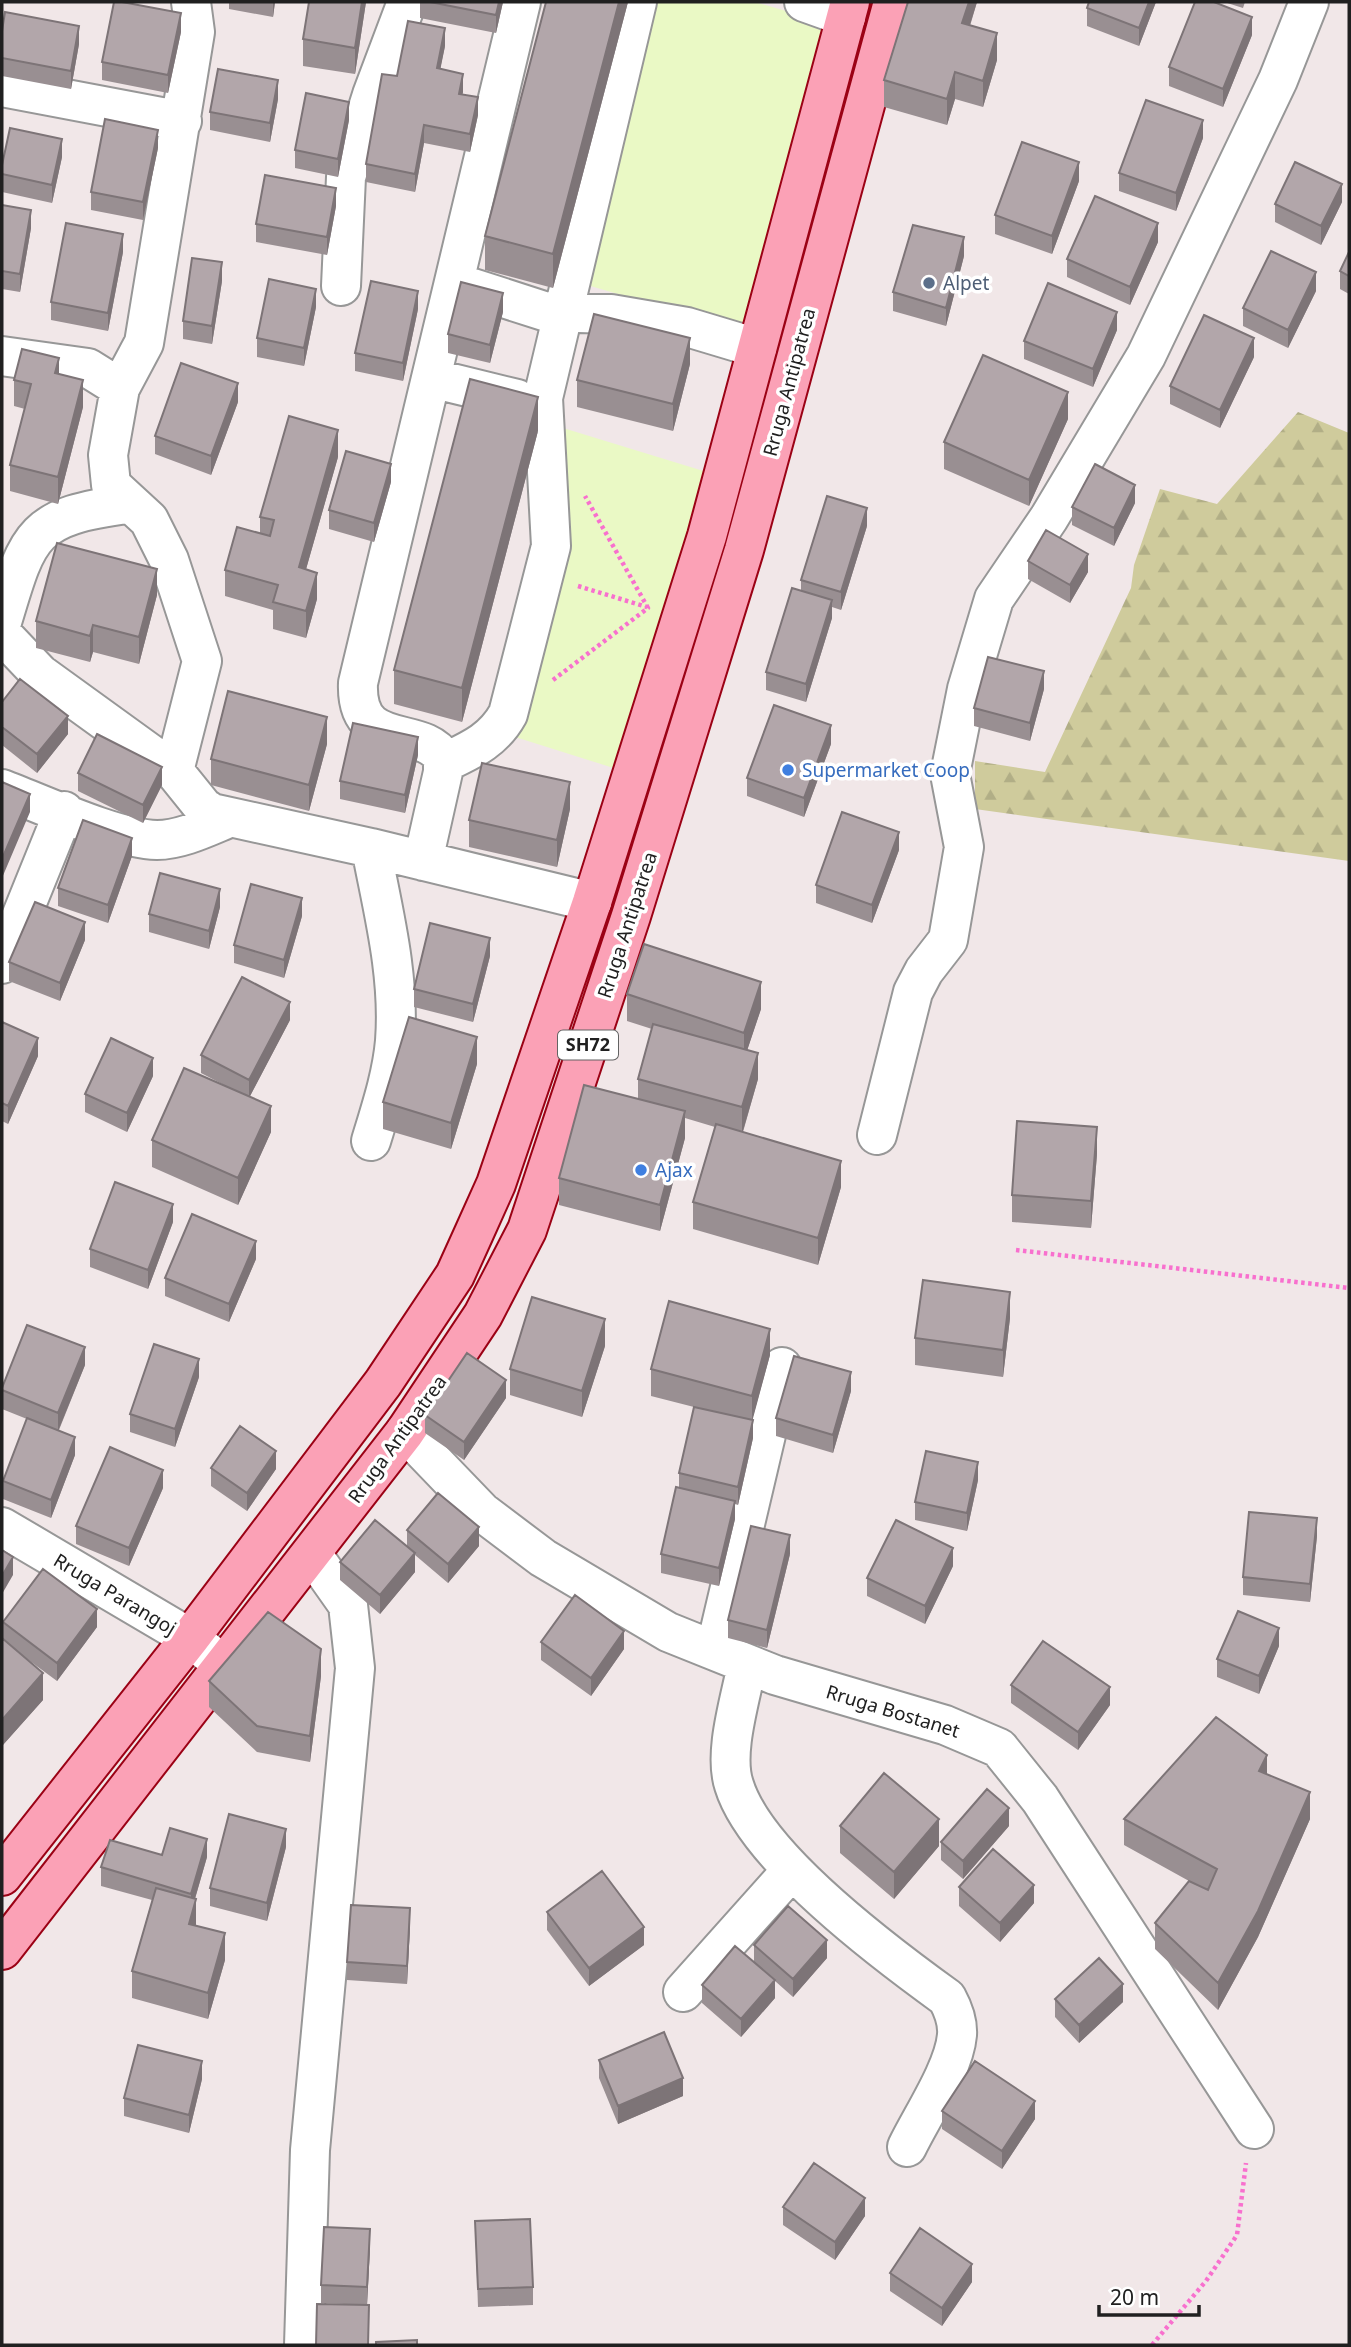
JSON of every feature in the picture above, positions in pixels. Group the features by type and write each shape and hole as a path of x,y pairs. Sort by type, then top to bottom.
{"main road":[{"name":"Rruga Antipatrea","path":"2,1950 405,1432 483,1315 527,1230 631,916 744,550 893,2"},
{"name":"Rruga Antipatrea","path":"2,1876 190,1638 383,1383 455,1275 496,1184 592,902 664,613 707,536 848,9"}],"street":[{"path":"174,771 202,661 169,559 149,520 111,485 108,455 120,388 144,343 195,33 191,2"},
{"path":"341,286 346,177 372,95 407,2"},
{"path":"423,861 444,763 440,752 377,728 364,717 358,701 358,683 521,2"},
{"path":"444,763 485,743 498,731 508,714 545,575 551,535 542,405 637,2"},
{"path":"804,2 848,9"},
{"path":"877,1135 913,992 924,971 948,940 964,847 950,774 967,689 994,599 1049,518 1146,356 1278,80 1309,2"},
{"path":"2,87 182,121"},
{"path":"454,282 563,315 611,314 687,327 757,348"},
{"path":"2,356 88,368 120,388"},
{"path":"431,378 542,405"},
{"path":"2,622 20,558 37,533 58,519 82,510 129,504"},
{"path":"2,634 40,674 174,771 203,807 234,819 371,848 592,902"},
{"path":"2,789 131,836 159,840 234,819"},
{"path":"2,964 64,811"},
{"path":"371,848 394,968 396,1016 391,1065 371,1141"},
{"path":"782,1367 731,1658 730,1759 733,1785 747,1813 792,1870 849,1922 947,1998 955,2012 957,2034 951,2057 907,2147"},
{"name":"Rruga Bostanet","path":"405,1432 482,1512 543,1558 668,1632 731,1658 945,1725 999,1748 1040,1800 1254,2129"},
{"name":"Rruga Parangoj","path":"2,1527 190,1638 225,1666"},
{"path":"304,2345 310,2150 355,1668 348,1605 312,1554"},
{"path":"683,1992 792,1870"}],"path":[{"path":"582,490 664,613"},
{"path":"545,575 664,613"},
{"path":"551,681 664,613"},
{"path":"1017,1250 1349,1289"},
{"path":"1152,2345 1206,2281 1237,2235 1242,2184 1254,2129"}],"green space":[{"path":"645,2 755,2 827,23 742,330 580,283"},
{"path":"1298,412 1349,433 1349,861 975,809 975,761 1045,772 1131,588 1134,565 1160,489 1217,504"},
{"path":"550,424 710,473 623,771 506,734"}],"building":[{"path":"114,2 181,13 168,75 102,62"},
{"path":"309,2 362,2 355,48 303,39"},
{"path":"430,2 499,2 496,15"},
{"path":"546,2 619,2 553,254 485,236"},
{"path":"908,2 969,2 962,23 997,33 983,81 955,72 947,99 884,80"},
{"path":"1089,2 1149,2 1139,28 1087,8"},
{"path":"1195,2 1214,2 1252,17 1223,89 1169,67"},
{"path":"5,12 79,26 71,71 2,58"},
{"path":"408,21 445,28 437,68 463,74 459,94 478,97 470,134 424,125 415,174 366,164 382,74 397,76"},
{"path":"218,69 278,80 270,123 210,112"},
{"path":"306,93 349,102 338,159 295,150"},
{"path":"1146,100 1203,120 1176,193 1119,173"},
{"path":"105,119 158,130 143,202 91,192"},
{"path":"10,128 62,139 52,185 2,174"},
{"path":"1022,142 1079,162 1052,236 995,215"},
{"path":"1295,162 1342,184 1321,226 1275,204"},
{"path":"265,175 336,188 327,237 256,224"},
{"path":"1095,196 1158,223 1130,287 1067,259"},
{"path":"2,205 31,210 20,274 2,271"},
{"path":"66,223 123,234 108,313 51,302"},
{"name":"Alpet","path":"913,225 964,237 946,308 893,292"},
{"path":"1271,251 1316,272 1288,330 1243,308"},
{"path":"1349,252 1349,276 1340,271"},
{"path":"192,258 222,262 212,326 183,321"},
{"path":"269,279 316,289 304,348 257,338"},
{"path":"371,281 418,291 403,363 355,353"},
{"path":"461,282 503,293 490,345 448,334"},
{"path":"1048,283 1117,312 1093,369 1024,341"},
{"path":"594,314 690,338 673,404 577,380"},
{"path":"1204,315 1254,338 1220,410 1170,386"},
{"path":"22,349 59,358 55,373 83,380 58,477 10,465 31,384 14,380"},
{"path":"983,355 1068,392 1029,480 944,442"},
{"path":"181,363 238,383 211,456 155,436"},
{"path":"470,379 538,397 462,688 394,670"},
{"path":"289,416 338,430 299,567 317,573 306,611 273,602 278,585 225,570 237,527 270,536 274,520 260,517"},
{"path":"346,451 391,464 374,523 329,510"},
{"path":"1095,464 1135,485 1114,528 1072,507"},
{"path":"827,496 867,508 841,592 801,580"},
{"path":"1046,530 1088,554 1070,585 1028,561"},
{"path":"57,543 157,569 139,637 93,625 90,636 36,621"},
{"path":"792,588 832,600 806,684 766,672"},
{"path":"988,657 1044,671 1030,723 974,708"},
{"path":"20,679 68,716 37,754 2,727 2,702"},
{"path":"228,691 327,717 309,785 211,759"},
{"path":"774,705 831,725 804,798 747,778"},
{"path":"353,723 418,737 405,795 340,781"},
{"path":"97,734 162,767 143,805 78,773"},
{"path":"482,763 570,782 557,840 469,820"},
{"path":"2,782 30,794 2,859"},
{"path":"842,812 899,832 872,905 816,885"},
{"path":"83,820 132,838 108,905 58,888"},
{"path":"160,873 220,889 209,931 149,914"},
{"path":"251,884 302,898 284,960 234,945"},
{"path":"35,902 85,922 60,983 9,962"},
{"path":"430,923 490,938 473,1004 414,989"},
{"path":"644,944 761,982 744,1033 627,994"},
{"path":"242,977 290,1002 249,1080 201,1055"},
{"path":"409,1017 477,1037 451,1123 383,1102"},
{"path":"2,1022 38,1038 8,1106 2,1103"},
{"path":"653,1024 758,1053 742,1107 638,1079"},
{"path":"111,1038 153,1058 127,1113 85,1094"},
{"path":"184,1068 271,1106 238,1178 152,1140"},
{"path":"584,1085 685,1111 660,1205 559,1178"},
{"path":"1017,1121 1097,1127 1091,1201 1012,1195"},
{"path":"716,1124 841,1161 818,1238 693,1202"},
{"path":"115,1182 173,1204 148,1270 90,1249"},
{"path":"192,1214 256,1241 229,1304 165,1278"},
{"path":"923,1280 1010,1292 1003,1350 915,1338"},
{"path":"532,1297 605,1319 582,1391 510,1369"},
{"path":"669,1301 770,1329 752,1396 651,1369"},
{"path":"27,1325 85,1347 58,1413 2,1390"},
{"path":"154,1344 199,1359 175,1429 130,1414"},
{"path":"467,1353 506,1380 464,1442 425,1415"},
{"path":"794,1356 851,1372 833,1435 776,1418"},
{"path":"694,1407 753,1420 738,1487 679,1473"},
{"path":"27,1418 75,1437 51,1500 3,1481"},
{"path":"240,1426 276,1451 247,1493 211,1468"},
{"path":"110,1447 163,1470 129,1548 76,1526"},
{"path":"926,1451 978,1462 967,1513 915,1502"},
{"path":"676,1487 735,1501 719,1568 661,1554"},
{"path":"438,1493 479,1527 448,1564 407,1530"},
{"path":"1249,1512 1317,1518 1310,1584 1243,1577"},
{"path":"375,1520 415,1553 380,1595 340,1562"},
{"path":"896,1520 953,1548 925,1606 867,1578"},
{"path":"751,1526 790,1535 767,1630 728,1620"},
{"path":"2,1550 13,1557 2,1576"},
{"path":"43,1569 97,1609 57,1663 3,1622"},
{"path":"575,1595 624,1631 591,1678 541,1642"},
{"path":"1238,1611 1279,1628 1259,1676 1217,1659"},
{"path":"268,1612 321,1649 310,1736 257,1726 209,1681"},
{"path":"2,1638 43,1673 2,1720"},
{"path":"1043,1641 1110,1687 1078,1732 1011,1685"},
{"path":"1216,1717 1267,1755 1259,1771 1310,1792 1258,1911 1218,1983 1155,1923 1189,1881 1208,1890 1217,1869 1124,1819"},
{"path":"884,1773 939,1819 894,1872 840,1826"},
{"path":"987,1789 1009,1808 963,1861 941,1842"},
{"path":"229,1814 286,1829 267,1903 210,1888"},
{"path":"170,1828 207,1839 191,1894 101,1867 110,1840 162,1855"},
{"path":"993,1849 1034,1885 1000,1923 959,1887"},
{"path":"602,1871 644,1927 589,1968 547,1912"},
{"path":"156,1888 196,1899 189,1924 225,1933 208,1993 132,1971"},
{"path":"351,1905 410,1908 407,1966 347,1962"},
{"path":"788,1906 827,1940 793,1979 754,1945"},
{"path":"735,1946 775,1980 741,2019 702,1985"},
{"path":"1099,1958 1123,1984 1079,2025 1055,1999"},
{"path":"664,2032 683,2078 618,2106 599,2060"},
{"path":"138,2045 202,2061 189,2115 124,2098"},
{"path":"975,2061 1035,2101 1002,2151 942,2111"},
{"path":"814,2163 865,2198 835,2242 783,2207"},
{"path":"530,2219 533,2287 478,2289 475,2221"},
{"path":"324,2227 370,2229 367,2287 321,2285"},
{"path":"920,2228 972,2264 942,2308 890,2273"},
{"path":"317,2304 369,2305 368,2345 316,2345"},
{"path":"417,2340 417,2345 376,2345 376,2342"}],"place":[{"name":"Alpet","path":"929,283"},
{"name":"Supermarket Coop","path":"788,770"},
{"name":"Ajax","path":"641,1170"}]}
